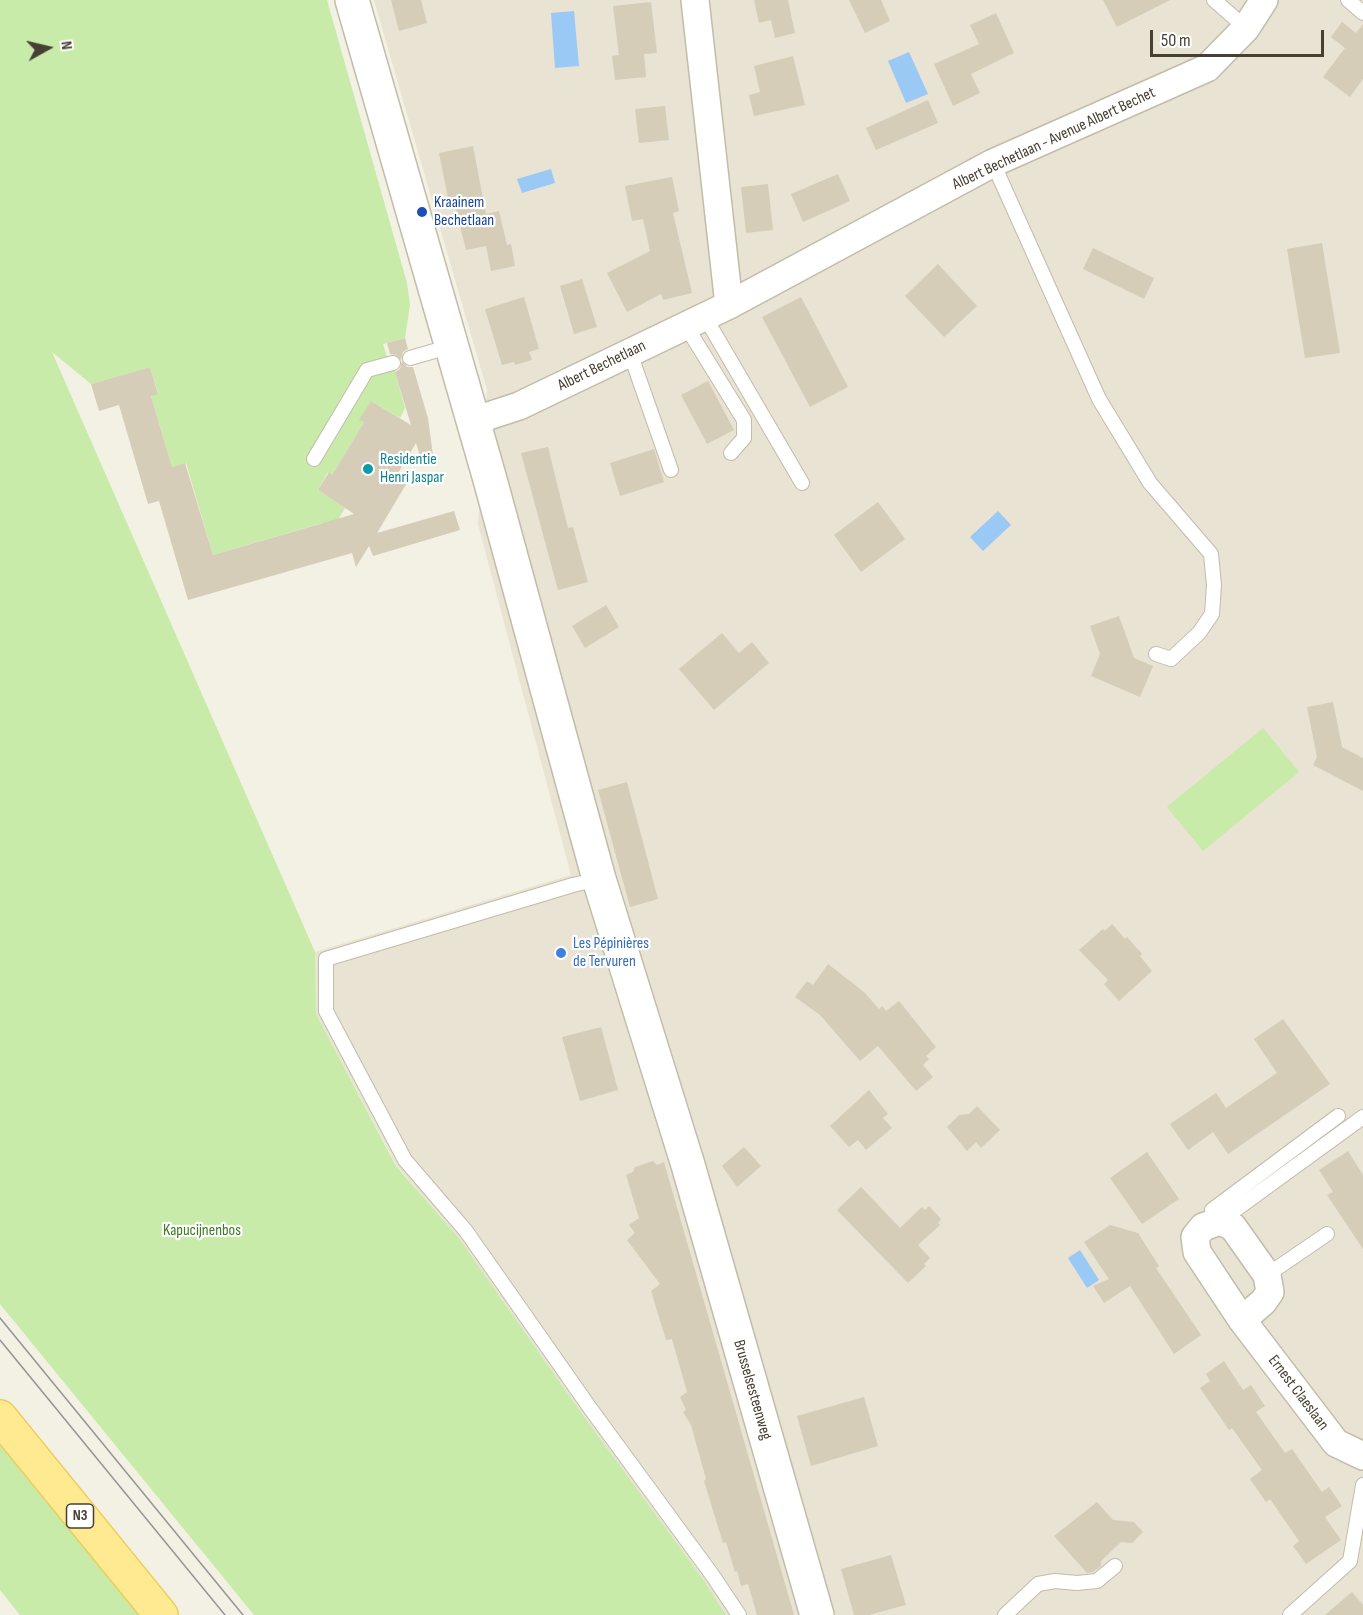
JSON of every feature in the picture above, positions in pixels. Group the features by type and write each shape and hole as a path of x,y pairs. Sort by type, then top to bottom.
{"main road":[{"name":"N3","path":"0,1417 161,1615"}],"street":[{"name":"Brusselsesteenweg","path":"352,0 452,346 600,879 688,1165 817,1615"},
{"path":"695,0 707,316"},
{"name":"Albert Bechetlaan - Avenue Albert Bechet","path":"707,316 993,163 1207,68 1246,28 1264,0"},
{"name":"Albert Bechetlaan","path":"473,421 519,406 707,316"},
{"path":"1220,1221 1233,1227 1267,1275 1270,1292 1263,1302 1242,1320"},
{"name":"Ernest Claeslaan","path":"1220,1221 1203,1227 1195,1237 1197,1252 1242,1320 1336,1443 1363,1456"}],"lane":[{"path":"1214,0 1246,28"},
{"path":"1348,0 1363,13"},
{"path":"993,163 1099,399 1150,483 1211,554 1214,585 1212,614 1199,633 1171,659 1156,654"},
{"path":"707,316 744,420 744,438 731,453"},
{"path":"707,316 802,483"},
{"path":"410,358 452,346"},
{"path":"630,353 671,470"},
{"path":"314,459 367,370 393,363"},
{"path":"600,879 573,885 326,959 326,1011 405,1160 466,1231 739,1615"},
{"path":"1338,1116 1212,1210 1220,1221 1363,1117"},
{"path":"1267,1275 1327,1234"},
{"path":"1290,1615 1350,1561 1363,1485"},
{"path":"1005,1615 1038,1584 1055,1581 1077,1584 1097,1581 1115,1566"}],"shaded area":[{"path":"374,0 1363,0 1363,1615 726,1615 705,1582 582,1414 458,1237 397,1166 316,1014 315,952 571,875 478,524 487,390"}],"green space":[{"name":"Kapucijnenbos","path":"0,0 327,0 407,283 410,305 405,338 383,344 387,357 391,356 405,408 400,418 371,401 360,420 364,422 332,475 328,472 318,490 345,508 335,525 322,523 213,555 186,463 172,467 151,396 158,393 150,367 91,384 52,352 315,952 316,1014 396,1166 458,1237 582,1414 705,1582 726,1615 254,1615 0,1304"},
{"path":"1263,728 1299,772 1203,851 1167,807"},
{"path":"0,1442 141,1615 20,1615 0,1590"}],"water":[{"path":"574,11 579,66 555,68 551,13"},
{"path":"909,52 928,94 906,103 888,61"},
{"path":"551,169 555,183 522,193 517,179"},
{"path":"998,511 1011,525 983,551 970,537"},
{"path":"1080,1250 1099,1280 1087,1288 1068,1258"}],"building":[{"path":"391,0 421,0 427,23 399,31"},
{"path":"754,0 788,0 795,33 775,38 771,20 759,23"},
{"path":"849,0 881,0 890,21 865,33"},
{"path":"1103,0 1170,0 1117,27"},
{"path":"651,2 657,53 644,54 646,77 615,80 612,56 619,55 613,6"},
{"path":"996,13 1014,53 971,74 980,93 953,106 934,64 979,44 970,25"},
{"path":"1342,22 1356,33 1363,24 1363,79 1350,97 1323,77 1345,48 1331,37"},
{"path":"793,56 805,105 754,116 749,95 760,92 754,66"},
{"path":"928,100 938,123 876,150 866,128"},
{"path":"665,106 669,140 639,143 635,109"},
{"path":"473,146 486,214 499,211 507,245 511,244 515,266 491,271 486,246 466,250 453,197 448,198 439,153"},
{"path":"838,174 850,201 803,222 791,194"},
{"path":"672,177 679,211 673,213 692,293 663,300 661,294 627,312 607,273 650,251 643,219 632,221 625,186"},
{"path":"768,184 773,230 746,233 741,187"},
{"path":"1322,243 1340,353 1305,358 1287,249"},
{"path":"1093,248 1154,278 1144,299 1083,269"},
{"path":"938,264 977,306 944,337 905,296"},
{"path":"582,279 597,327 574,334 560,286"},
{"path":"524,297 539,349 529,352 532,360 515,365 514,362 502,365 485,309"},
{"path":"801,297 848,387 810,407 762,317"},
{"path":"405,338 408,349 403,352 401,360 396,355 390,354 387,343"},
{"name":"Residentie Henri Jaspar","path":"402,361 407,367 413,367 428,418 434,463 423,465 416,443 397,475 408,481 377,533 454,511 460,530 373,556 369,546 356,567 352,553 188,600 159,501 148,504 119,405 99,411 91,384 150,367 158,394 151,396 172,467 185,463 213,555 354,514 318,490 329,472 332,475 364,422 359,420 371,401 411,425 395,372 400,369"},
{"path":"708,381 734,430 707,444 681,395"},
{"path":"548,447 568,528 573,527 588,582 558,590 521,453"},
{"path":"654,449 664,482 620,496 610,463"},
{"path":"878,502 905,539 861,572 834,535"},
{"path":"606,605 619,627 585,648 572,626"},
{"path":"1119,616 1134,658 1153,666 1140,697 1091,676 1100,654 1090,626"},
{"path":"722,633 739,653 752,642 769,663 714,710 679,669"},
{"path":"1333,702 1342,747 1363,758 1363,791 1313,765 1317,757 1307,707"},
{"path":"627,782 658,899 630,907 598,790"},
{"path":"1112,924 1142,954 1140,956 1152,971 1119,1001 1104,984 1108,980 1079,950"},
{"path":"828,964 864,992 879,1009 882,1006 886,1011 899,1001 936,1047 926,1056 929,1059 923,1065 933,1077 916,1091 878,1046 860,1061 820,1015 795,997 807,981 813,985"},
{"path":"1283,1019 1330,1084 1228,1154 1213,1132 1188,1150 1170,1124 1216,1093 1226,1108 1277,1073 1254,1039"},
{"path":"601,1027 618,1090 580,1101 562,1037"},
{"path":"869,1090 888,1114 883,1118 892,1128 866,1150 858,1140 849,1147 830,1126"},
{"path":"977,1106 1000,1130 981,1148 976,1142 967,1151 947,1127 959,1115 969,1114"},
{"path":"744,1147 761,1166 737,1187 722,1166"},
{"path":"1348,1151 1363,1175 1363,1249 1327,1195 1333,1192 1319,1170"},
{"path":"1147,1152 1179,1199 1142,1224 1110,1178"},
{"path":"653,1161 657,1165 664,1162 794,1615 757,1615 748,1584 741,1586 726,1542 723,1543 704,1481 706,1479 691,1425 683,1412 686,1410 680,1397 687,1392 672,1339 666,1340 651,1291 660,1284 627,1240 635,1233 629,1225 639,1218 626,1175 633,1172 635,1167"},
{"path":"861,1187 900,1228 922,1207 925,1210 929,1206 941,1219 938,1223 940,1225 918,1245 930,1258 924,1264 926,1266 908,1283 837,1210"},
{"path":"1110,1225 1138,1233 1159,1266 1156,1268 1201,1335 1174,1354 1130,1286 1104,1303 1093,1286 1109,1279 1084,1242"},
{"path":"1224,1361 1243,1390 1251,1385 1265,1406 1256,1412 1285,1453 1292,1449 1322,1492 1329,1487 1342,1506 1325,1517 1341,1540 1306,1564 1293,1546 1299,1541 1270,1499 1266,1502 1250,1479 1262,1470 1232,1428 1229,1430 1200,1388 1210,1381 1206,1374"},
{"path":"864,1397 878,1446 811,1466 797,1416"},
{"path":"1097,1502 1113,1520 1134,1522 1143,1532 1132,1543 1121,1542 1101,1561 1101,1566 1087,1573 1054,1536"},
{"path":"891,1555 906,1605 869,1615 854,1615 841,1569"},
{"path":"1352,1592 1363,1605 1363,1615 1325,1615"}],"tram line":[{"path":"0,1318 243,1615"},
{"path":"0,1340 225,1615"}],"place":[{"name":"Kraainem Bechetlaan","path":"422,212"},
{"name":"Residentie Henri Jaspar","path":"368,469"},
{"name":"Les Pépinières de Tervuren","path":"561,953"}]}
